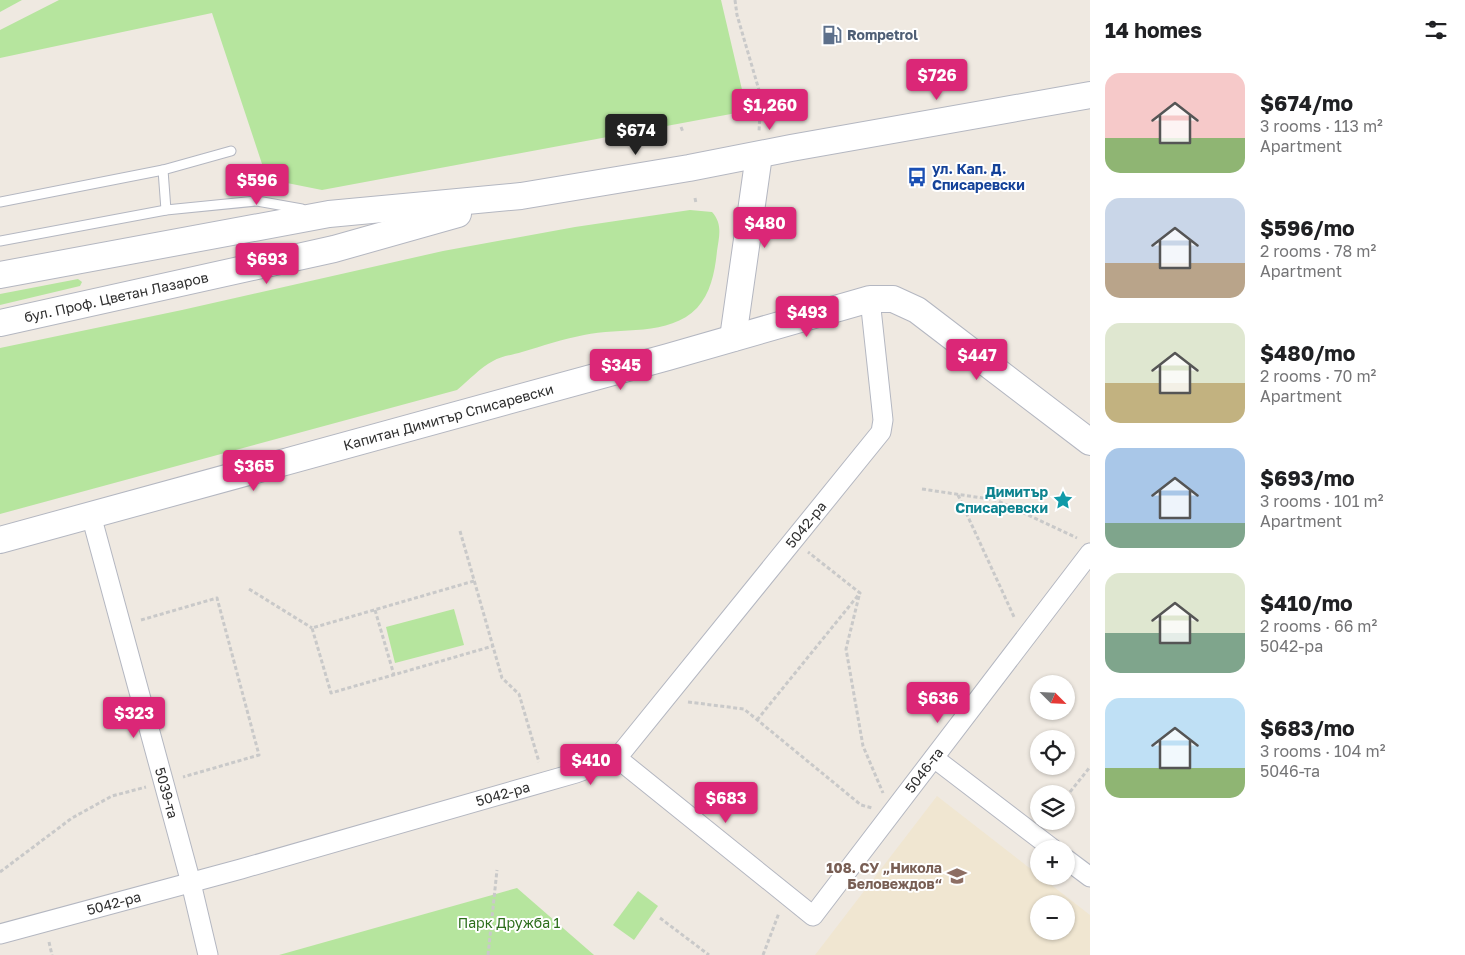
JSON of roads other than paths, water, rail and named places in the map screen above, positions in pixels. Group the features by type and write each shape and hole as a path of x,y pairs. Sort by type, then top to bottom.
{"main road":[{"name":"бул. Проф. Цветан Лазаров","path":"0,275 329,214 521,196 1090,95"},
{"path":"733,338 758,155"},
{"name":"бул. Проф. Цветан Лазаров","path":"0,323 334,249 521,196"},
{"name":"Капитан Димитър Списаревски","path":"0,540 870,299 893,299 917,310 1090,442"}],"street":[{"name":"5042-ра","path":"0,934 191,883 576,773 617,758 881,432 883,420 870,299"},
{"name":"5039-та","path":"91,515 191,883 208,955"},
{"name":"5046-та","path":"617,758 813,916 1024,640 1086,546"},
{"path":"934,758 1041,840"},
{"path":"1075,865 1090,876"}],"lane":[{"path":"0,202 163,170 231,151"},
{"path":"163,170 166,210"},
{"path":"0,241 166,210 257,201 329,214"}],"place":[{"name":"Rompetrol","path":"832,35"},
{"name":"ул. Кап. Д. Списаревски","path":"917,177"},
{"name":"Димитър Списаревски","path":"1063,500"},
{"name":"108. СУ „Никола Беловеждов“","path":"957,876"}],"park label":[{"name":"Парк Дружба 1","path":"509,923"}]}
